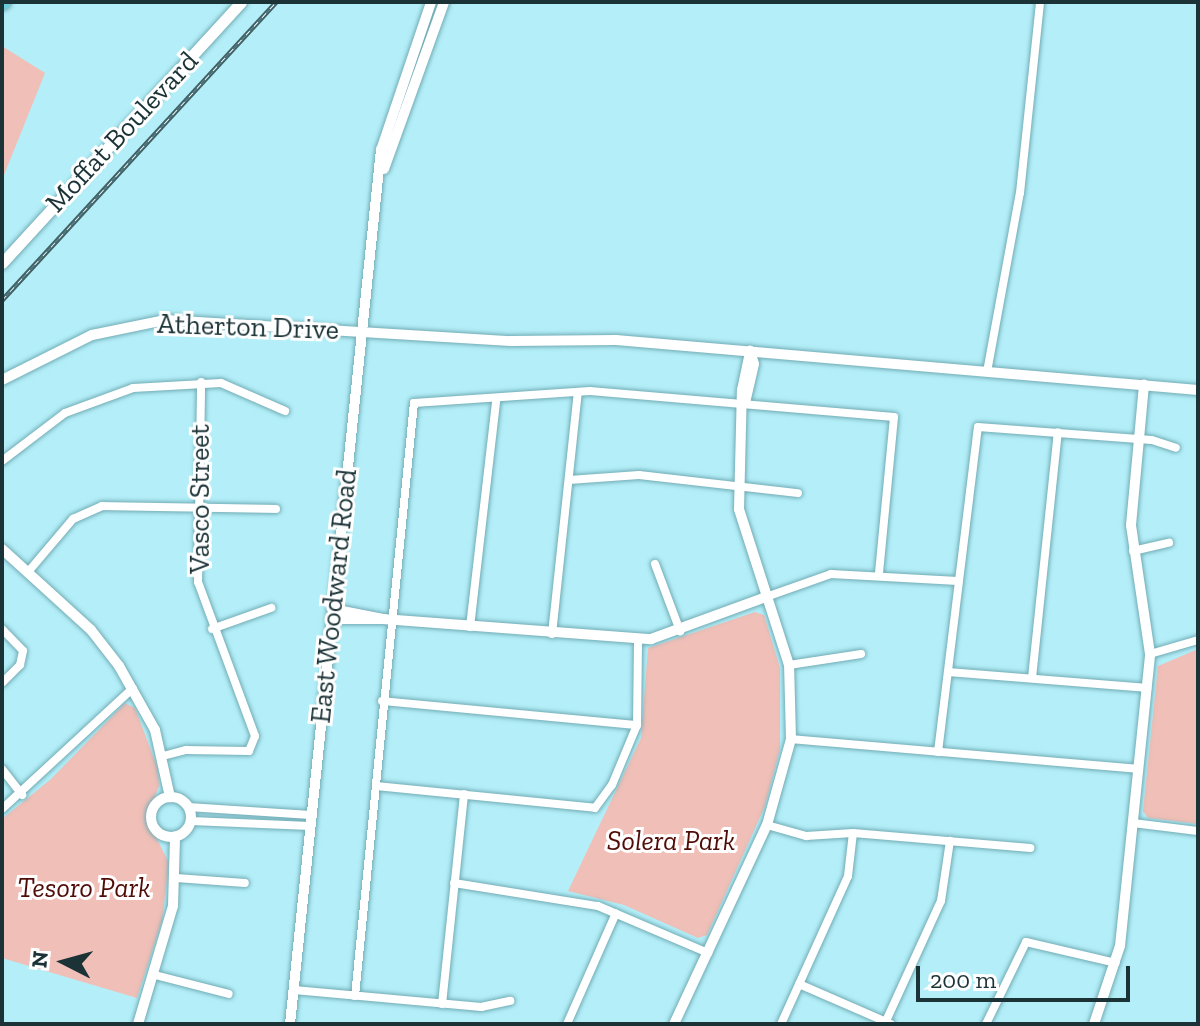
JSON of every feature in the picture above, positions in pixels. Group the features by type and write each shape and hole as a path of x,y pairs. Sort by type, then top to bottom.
{"main road":[{"name":"Moffat Boulevard","path":"2,263 241,2"}],"street":[{"name":"East Woodward Road","path":"290,1024 332,614 384,169 386,124 431,2"},
{"name":"East Woodward Road","path":"384,169 444,2"},
{"path":"987,372 1020,193 1040,2"},
{"name":"Atherton Drive","path":"2,380 92,335 165,320 363,333 750,351 1198,390"},
{"path":"674,1024 767,825 791,739 789,665 749,555 738,483 745,403 754,364 750,351"},
{"path":"2,461 42,427 105,395 201,382 248,389 285,411"},
{"name":"Vasco Street","path":"163,756 252,748 254,723 212,629 198,582 201,382"},
{"path":"1094,1024 1116,963 1150,654 1147,603 1133,551 1144,385"},
{"path":"552,634 578,392"},
{"path":"355,996 376,786 387,620 414,403 496,401 578,392 894,417 879,572"},
{"path":"470,627 496,401"},
{"path":"938,752 978,427 1139,439 1176,448"},
{"path":"1032,678 1058,432"},
{"path":"569,480 639,475 738,483 798,493"},
{"path":"28,572 62,530 87,511 116,504 276,509"},
{"path":"1133,551 1169,543"},
{"path":"2,549 91,630 133,688 163,756 170,797"},
{"path":"655,564 680,631"},
{"path":"332,614 638,639 680,631 831,574 879,572 958,581"},
{"path":"212,629 271,608"},
{"path":"2,629 23,651 22,658 2,683"},
{"path":"376,786 595,808 612,785 637,725 638,639"},
{"path":"1150,654 1198,640"},
{"path":"789,665 861,654"},
{"path":"949,672 1147,688"},
{"path":"2,809 22,795 133,688"},
{"path":"382,701 637,725"},
{"path":"791,739 1139,769"},
{"path":"2,769 22,795"},
{"path":"442,1004 464,794"},
{"path":"170,797 188,807 311,820"},
{"path":"170,797 154,807 152,819 162,835 175,837"},
{"path":"188,807 191,821"},
{"path":"138,1024 155,975 176,878 175,837 191,821 311,820"},
{"path":"1133,823 1198,831"},
{"path":"767,825 806,836 853,833 1030,848"},
{"path":"781,1024 848,876 853,833"},
{"path":"799,984 889,1023 941,901 950,841"},
{"path":"176,878 245,883"},
{"path":"454,883 616,913 708,953"},
{"path":"567,1024 616,913"},
{"path":"986,1024 1026,942 1116,963"},
{"path":"155,975 229,994"},
{"path":"294,990 442,1004 510,1001"}],"green space":[{"path":"2,46 45,73 2,180"},
{"name":"Solera Park","path":"755,612 764,615 780,668 780,749 765,806 707,935 698,938 624,905 568,891 641,738 648,648"},
{"path":"1198,649 1198,824 1148,818 1143,811 1158,666"},
{"name":"Tesoro Park","path":"125,703 135,708 158,769 159,786 147,819 169,863 162,921 137,998 2,958 2,819 51,779"}],"railway":[{"path":"2,300 276,2"}]}
